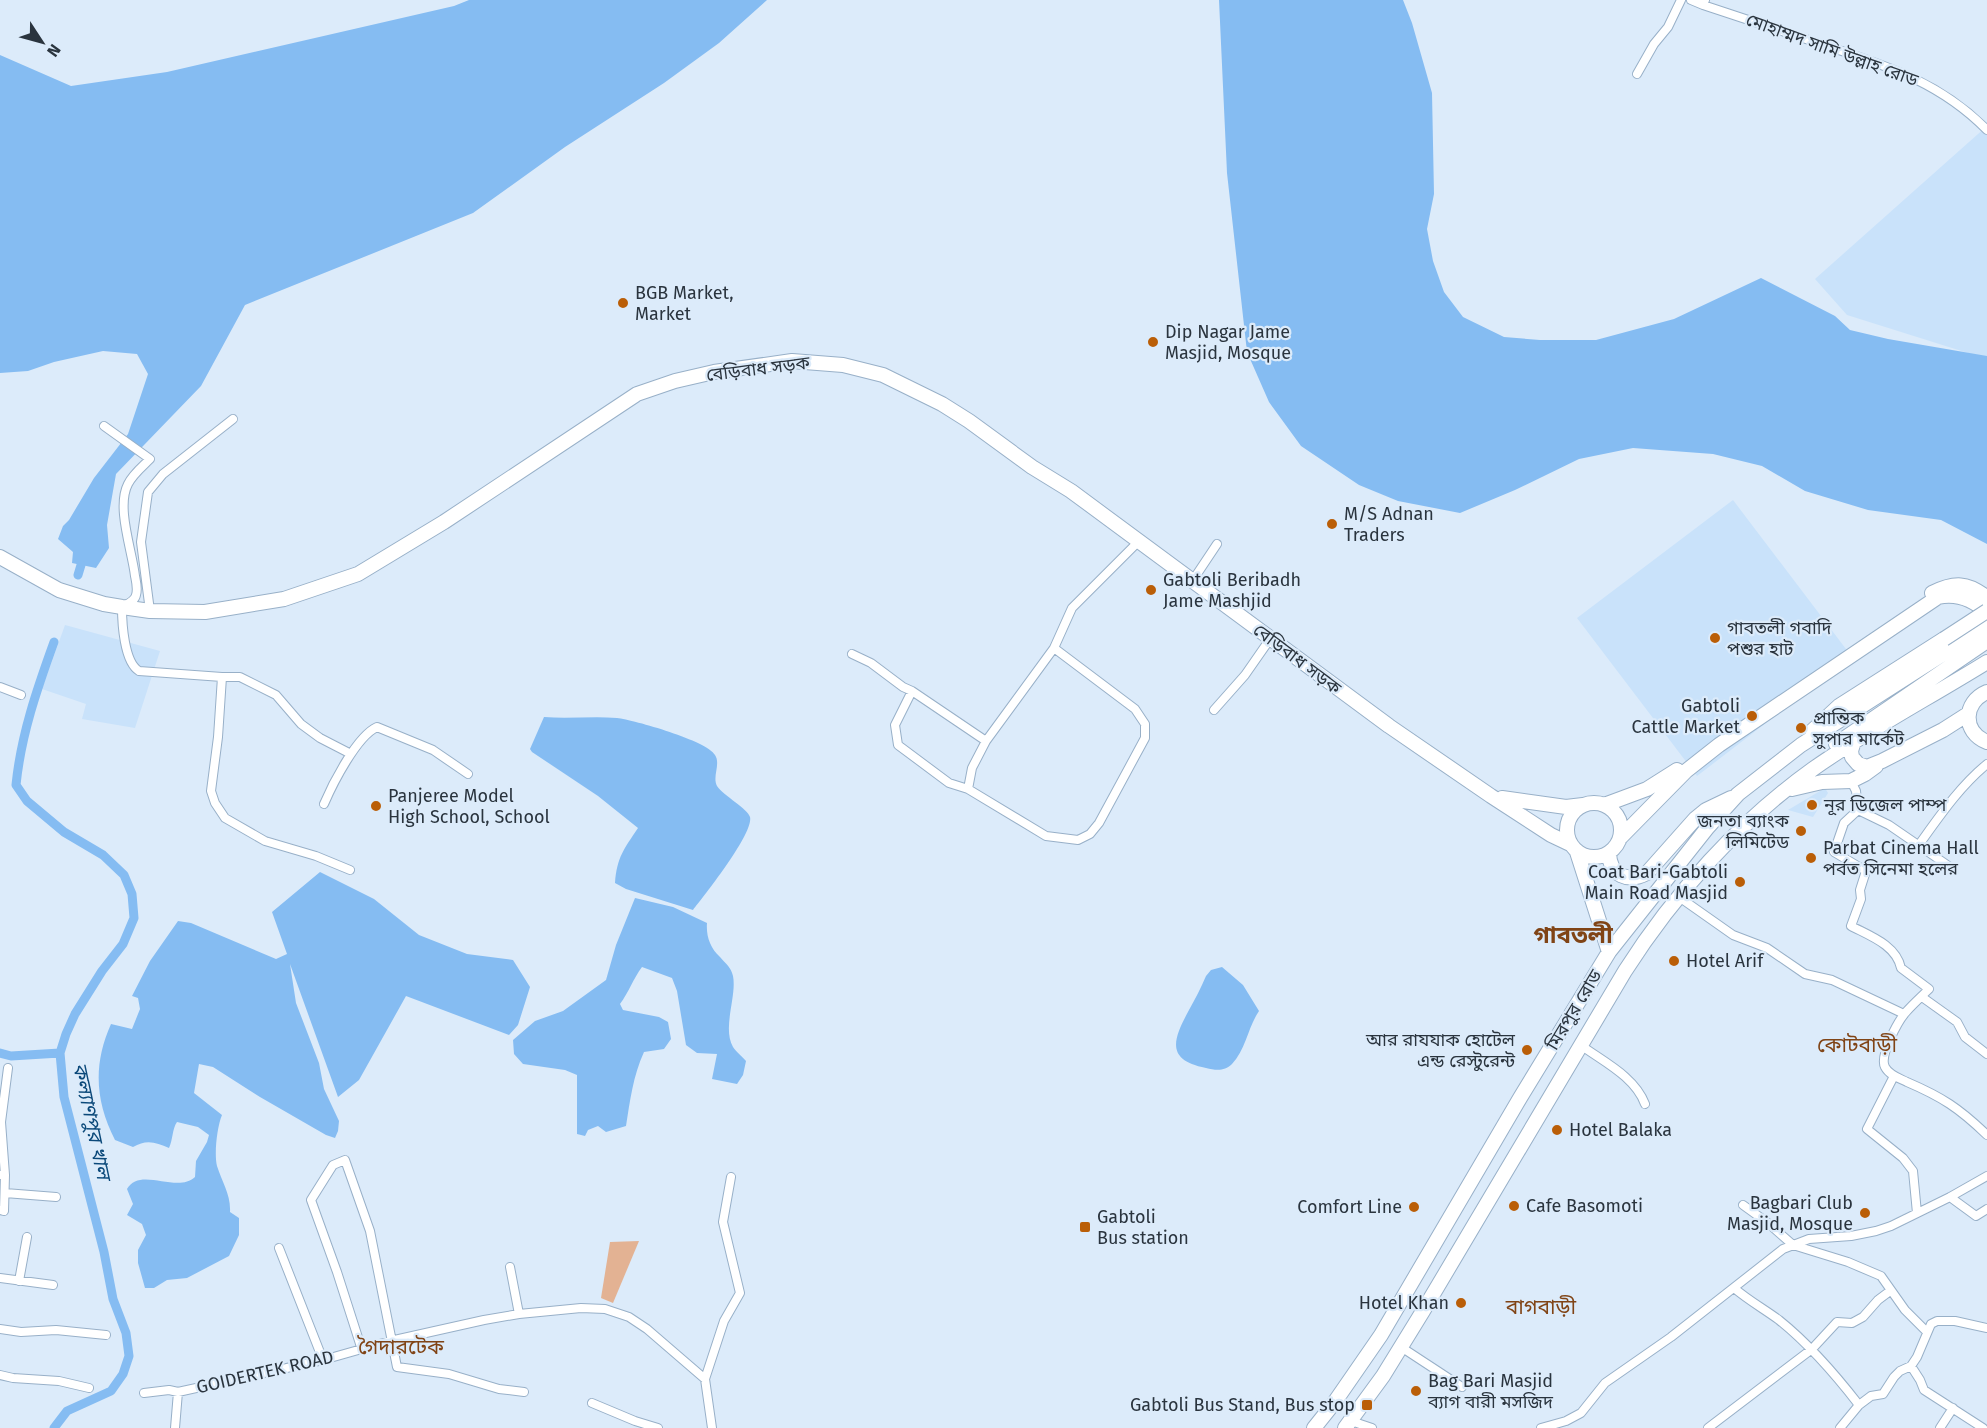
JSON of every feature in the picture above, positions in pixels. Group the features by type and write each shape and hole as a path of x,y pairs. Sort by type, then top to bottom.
{"highway":[{"name":"বেড়িবাধ সড়ক","path":"0,556 59,590 122,607 150,611 205,612 284,599 357,574 444,522 637,394 675,381 714,372 792,362 816,362 862,369 883,375 914,390 969,421 1032,467 1071,491 1389,726 1491,796 1574,848"},
{"path":"1604,805 1647,789 1668,776 1750,715 1929,594 1953,585 1970,587 1987,598"},
{"path":"1574,848 1593,857 1609,853 1620,838 1686,771 1719,745 1938,597 1958,596 1974,602 1987,612 1951,649 1861,726 1804,768 1784,791"},
{"path":"1951,649 1987,626"},
{"path":"1951,649 1987,641"},
{"name":"মিরপুর রোড","path":"1314,1428 1381,1335 1609,952 1708,827 1738,794 1801,745 1839,706 1951,649"},
{"name":"মিরপুর রোড","path":"1348,1424 1401,1347 1639,949 1679,897 1743,828 1784,791 1853,743 1987,662"},
{"path":"1861,726 1853,743 1852,757 1858,764 1867,767 1942,730 1968,714 1976,698 1987,692"},
{"path":"1968,714 1970,727 1979,737 1987,754"},
{"path":"1942,730 1979,737"},
{"path":"1784,791 1810,784 1851,781 1882,761"},
{"path":"1609,853 1609,859 1616,872 1624,877 1638,878 1647,873 1695,819 1706,810 1738,794"},
{"name":"বেড়িবাধ সড়ক","path":"1491,796 1543,805 1566,807 1583,805"},
{"path":"1609,952 1574,848 1567,836 1566,826 1569,817 1583,805 1590,803 1604,805 1611,809 1620,822 1620,838"}],"street":[{"path":"1637,74 1654,44 1668,27 1681,0"},
{"name":"মোহাম্মদ সামি উল্লাহ রোড","path":"1691,0 1704,2 1869,60 1924,82 1956,101 1987,130"},
{"path":"150,611 141,542 148,492 163,474 234,419"},
{"path":"104,426 150,459 127,485 124,499 124,514 133,560 136,595 133,600 122,607 123,632 136,670 240,677 276,695 301,724 320,738 351,754"},
{"path":"968,789 972,768 986,741 1054,648 1072,608 1139,541"},
{"path":"1193,580 1217,544"},
{"path":"1214,710 1245,675 1270,639"},
{"path":"912,691 895,725 898,745 949,783 968,789 1046,836 1078,840 1090,834 1099,823 1145,738 1145,724 1136,709 1054,648"},
{"path":"852,654 871,663 903,687 986,741"},
{"path":"222,677 211,791 215,803 225,818 265,840 316,856 350,870"},
{"path":"0,687 21,695"},
{"path":"324,804 337,774 351,754 377,727 433,750 468,774"},
{"path":"1917,846 1950,801 1972,776 1987,764"},
{"path":"1851,781 1856,790 1858,810"},
{"path":"1858,810 1889,825 1953,869"},
{"path":"1858,810 1844,823 1834,852 1866,871 1860,891 1861,899 1851,926 1890,948 1899,958 1901,968 1929,989 1904,1014 1886,1049 1883,1064 1894,1076 1950,1103 1987,1135"},
{"path":"1679,897 1733,935 1767,948 1805,974 1832,980 1904,1014"},
{"path":"1922,996 1957,1022 1965,1037 1987,1054"},
{"path":"1581,1046 1624,1076 1638,1089 1645,1104"},
{"path":"0,1210 4,1211 1,1122 8,1068"},
{"path":"1894,1076 1867,1129 1904,1158 1913,1171 1917,1213"},
{"path":"362,1350 311,1200 333,1165 345,1160 370,1231 390,1341 397,1367 449,1374 490,1387 524,1392"},
{"path":"1541,1428 1566,1421 1581,1413 1605,1383 1671,1336 1773,1256 1809,1239 1876,1232 1950,1197 1987,1176"},
{"path":"712,1428 705,1379 724,1321 740,1293 723,1221 731,1177"},
{"path":"5,1193 56,1197"},
{"path":"1950,1197 1976,1216 1987,1209"},
{"path":"1743,1205 1793,1245 1861,1266 1881,1276 1890,1291 1926,1331"},
{"path":"20,1281 27,1237"},
{"path":"279,1248 323,1360"},
{"path":"510,1267 519,1314"},
{"path":"0,1278 53,1285"},
{"path":"1734,1288 1749,1301 1779,1320 1812,1349 1859,1405"},
{"path":"1708,1428 1812,1349 1837,1322 1852,1323 1863,1317 1878,1300 1890,1291"},
{"name":"GOIDERTEK ROAD","path":"144,1393 169,1390 178,1392 323,1360 390,1341 519,1314 581,1308 604,1309 629,1317 647,1329 705,1379"},
{"path":"1840,1428 1859,1405 1871,1396 1883,1394 1900,1371 1911,1366 1921,1350 1926,1331 1931,1324 1945,1321 1987,1328"},
{"path":"0,1329 21,1332 56,1330 106,1335"},
{"path":"1401,1347 1462,1387"},
{"path":"1911,1366 1924,1390 1983,1428"},
{"path":"0,1375 59,1381 89,1388"},
{"path":"175,1428 178,1392"},
{"path":"592,1403 658,1428"},
{"path":"1940,1428 1953,1408"},
{"path":"1348,1424 1372,1428"}],"shaded area":[{"path":"1987,126 1987,359 1847,315 1815,279"},
{"name":"গাবতলী গবাদি পশুর হাট","path":"1733,500 1852,657 1697,776 1577,618"},
{"path":"65,625 160,651 135,728 82,719 86,704 42,689"},
{"path":"1825,788 1828,793 1813,817 1788,810"},
{"path":"639,1241 613,1303 601,1298 610,1242"}],"water":[{"path":"469,0 767,0 719,43 664,83 565,147 473,213 245,305 201,386 116,474 107,525 109,548 96,568 72,563 73,552 58,539 63,526 94,478 128,434 148,374 137,354 103,351 54,362 28,371 0,373 0,55 71,86 167,72 454,6"},
{"path":"1219,0 1403,0 1432,93 1434,194 1427,229 1433,261 1444,292 1463,317 1504,337 1540,340 1596,340 1674,319 1761,278 1835,316 1850,330 1987,356 1987,544 1941,520 1868,510 1805,491 1762,466 1713,454 1633,448 1579,459 1460,513 1398,501 1359,485 1301,446 1269,402 1247,352 1227,173"},
{"path":"544,717 608,717 626,720 685,738 709,749 715,755 717,786 748,814 749,825 737,850 693,910 626,889 615,883 617,866 622,854 638,828 598,796 532,752 530,749"},
{"path":"320,872 374,899 419,935 467,954 513,960 530,987 518,1025 509,1035 406,996 359,1080 338,1097 290,964 296,1003 319,1063 324,1089 339,1121 335,1138 260,1097 213,1067 199,1064 194,1093 222,1115 216,1140 216,1161 228,1194 230,1212 239,1218 239,1235 229,1256 187,1278 167,1280 154,1288 145,1288 138,1263 138,1250 146,1235 142,1224 127,1215 133,1204 127,1189 133,1183 141,1180 179,1183 195,1177 196,1161 209,1135 198,1127 177,1122 169,1148 151,1142 133,1147 115,1140 103,1111 99,1082 101,1054 111,1024 132,1029 140,1009 138,998 132,996 150,961 178,921 191,923 276,959 287,954 272,912"},
{"path":"635,898 673,907 707,923 711,946 730,968 733,976 729,1021 730,1039 734,1049 746,1061 743,1075 737,1084 712,1079 717,1054 697,1053 686,1045 677,991 672,978 642,967 620,1004 623,1010 659,1017 668,1022 671,1039 664,1049 644,1052 635,1079 626,1126 606,1132 598,1126 588,1130 585,1136 577,1134 577,1075 565,1070 523,1064 514,1054 513,1040 535,1021 563,1011 606,980 616,945"},
{"path":"1222,967 1243,985 1259,1011 1237,1058 1229,1067 1216,1070 1184,1060 1178,1054 1176,1046 1179,1030 1206,976 1211,970"}],"waterway":[{"name":"কল্যাণপুর খাল","path":"78,575 81,565"},
{"name":"কল্যাণপুর খাল","path":"54,642 26,730 16,785 27,801 64,832 103,855 124,875 132,894 134,918 123,944 102,971 75,1014 60,1053 64,1097 104,1252 113,1299 126,1333 129,1356 123,1374 111,1391 67,1411 54,1428"},
{"path":"0,1053 11,1056 60,1053"}],"place":[{"name":"BGB Market, Market","path":"623,303"},
{"name":"Dip Nagar Jame Masjid, Mosque","path":"1153,342"},
{"name":"M/S Adnan Traders","path":"1332,524"},
{"name":"Gabtoli Beribadh Jame Mashjid","path":"1151,590"},
{"name":"গাবতলী গবাদি পশুর হাট","path":"1715,638"},
{"name":"Gabtoli Cattle Market","path":"1752,716"},
{"name":"প্রান্তিক সুপার মার্কেট","path":"1801,728"},
{"name":"নূর ডিজেল পাম্প","path":"1812,805"},
{"name":"Panjeree Model High School, School","path":"376,806"},
{"name":"জনতা ব্যাংক লিমিটেড","path":"1801,831"},
{"name":"Parbat Cinema Hall পর্বত সিনেমা হলের","path":"1811,858"},
{"name":"Coat Bari-Gabtoli Main Road Masjid","path":"1740,882"},
{"name":"Hotel Arif","path":"1674,961"},
{"name":"আর রাযযাক হোটেল এন্ড রেস্টুরেন্ট","path":"1527,1050"},
{"name":"Hotel Balaka","path":"1557,1130"},
{"name":"Cafe Basomoti","path":"1514,1206"},
{"name":"Comfort Line","path":"1414,1207"},
{"name":"Bagbari Club Masjid, Mosque","path":"1865,1213"},
{"name":"Gabtoli Bus station","path":"1085,1227"},
{"name":"Hotel Khan","path":"1461,1303"},
{"name":"Bag Bari Masjid ব্যাগ বারী মসজিদ","path":"1416,1391"},
{"name":"Gabtoli Bus Stand, Bus stop","path":"1367,1405"}],"district":[{"name":"গাবতলী","path":"1573,935"},
{"name":"কোটবাড়ী","path":"1857,1045"},
{"name":"বাগবাড়ী","path":"1541,1307"},
{"name":"গৈদারটেক","path":"401,1347"}]}
